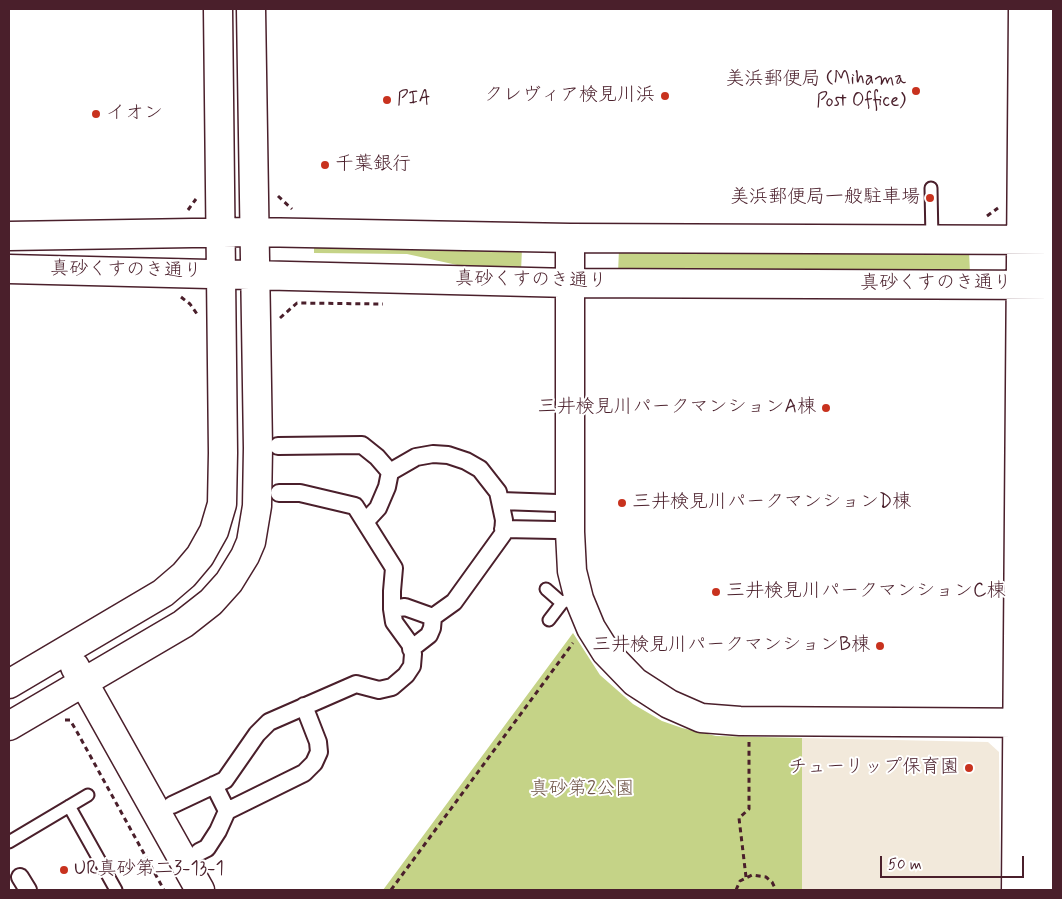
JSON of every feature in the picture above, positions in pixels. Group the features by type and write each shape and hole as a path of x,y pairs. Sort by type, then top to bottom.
{"street":[{"path":"9,684 163,593 184,575 200,556 214,531 222,504 218,9"},
{"path":"9,726 183,624 211,602 229,582 251,542 257,506 258,448 253,232 251,9"},
{"path":"1023,9 1040,240"},
{"path":"1041,890 1038,723 1040,240 1048,9"},
{"name":"真砂くすのき通り","path":"9,236 253,232 570,238 1040,240"},
{"path":"570,238 570,532 572,571 570,598 606,652 635,682 669,704 702,718 1038,723"},
{"name":"真砂くすのき通り","path":"9,269 570,283 1040,285"},
{"path":"278,446 362,445 378,457 390,472"},
{"path":"365,522 378,508 387,487 390,472 416,457 433,454 448,455 466,461 480,469 498,492 501,501 503,534 454,602 433,617 429,635 411,649"},
{"path":"172,805 225,780 262,728 269,722 356,684 379,690 392,687 406,675 412,666 413,654 410,644 394,622 392,609 394,568 355,506 300,493 278,493"},
{"path":"501,501 557,503"},
{"path":"503,528 556,530"},
{"path":"392,609 405,608 433,617"},
{"path":"66,650 200,890"},
{"path":"199,852 207,848 218,831 227,811 304,773 314,763 319,752 318,742 304,706"},
{"path":"1016,890 1038,723"},
{"path":"214,785 227,811"}],"lane":[{"path":"931,188 932,240"},
{"path":"546,589 570,598 549,620"},
{"path":"9,842 88,795"},
{"path":"69,806 116,890"}],"path":[{"path":"275,188 277,196 288,207 299,212"},
{"path":"183,213 195,202 198,194"},
{"path":"983,218 1000,206"},
{"path":"174,295 183,298 190,304 199,320"},
{"path":"391,890 578,636"},
{"path":"746,877 739,818 749,809 749,734"},
{"path":"736,890 740,881 752,875 766,877 772,882 776,890"}],"shaded area":[{"path":"802,738 988,742 999,752 1000,890 802,890"}],"green space":[{"path":"314,246 522,248 521,272 480,270 407,254 314,253"},
{"path":"619,249 969,251 970,273 618,273"},
{"name":"真砂第2公園","path":"573,633 600,675 633,704 662,721 716,736 802,738 802,890 383,890"}],"place":[{"name":"美浜郵便局 (Mihama Post Office)","path":"916,91"},
{"name":"クレヴィア検見川浜","path":"665,96"},
{"name":"PIA","path":"387,100"},
{"name":"イオン","path":"96,114"},
{"name":"千葉銀行","path":"325,165"},
{"name":"美浜郵便局一般駐車場","path":"930,198"},
{"name":"三井検見川パークマンションA棟","path":"826,408"},
{"name":"三井検見川パークマンションD棟","path":"622,503"},
{"name":"三井検見川パークマンションC棟","path":"716,592"},
{"name":"三井検見川パークマンションB棟","path":"880,646"},
{"name":"チューリップ保育園","path":"969,768"},
{"name":"UR真砂第二3-13-1","path":"64,870"}]}
